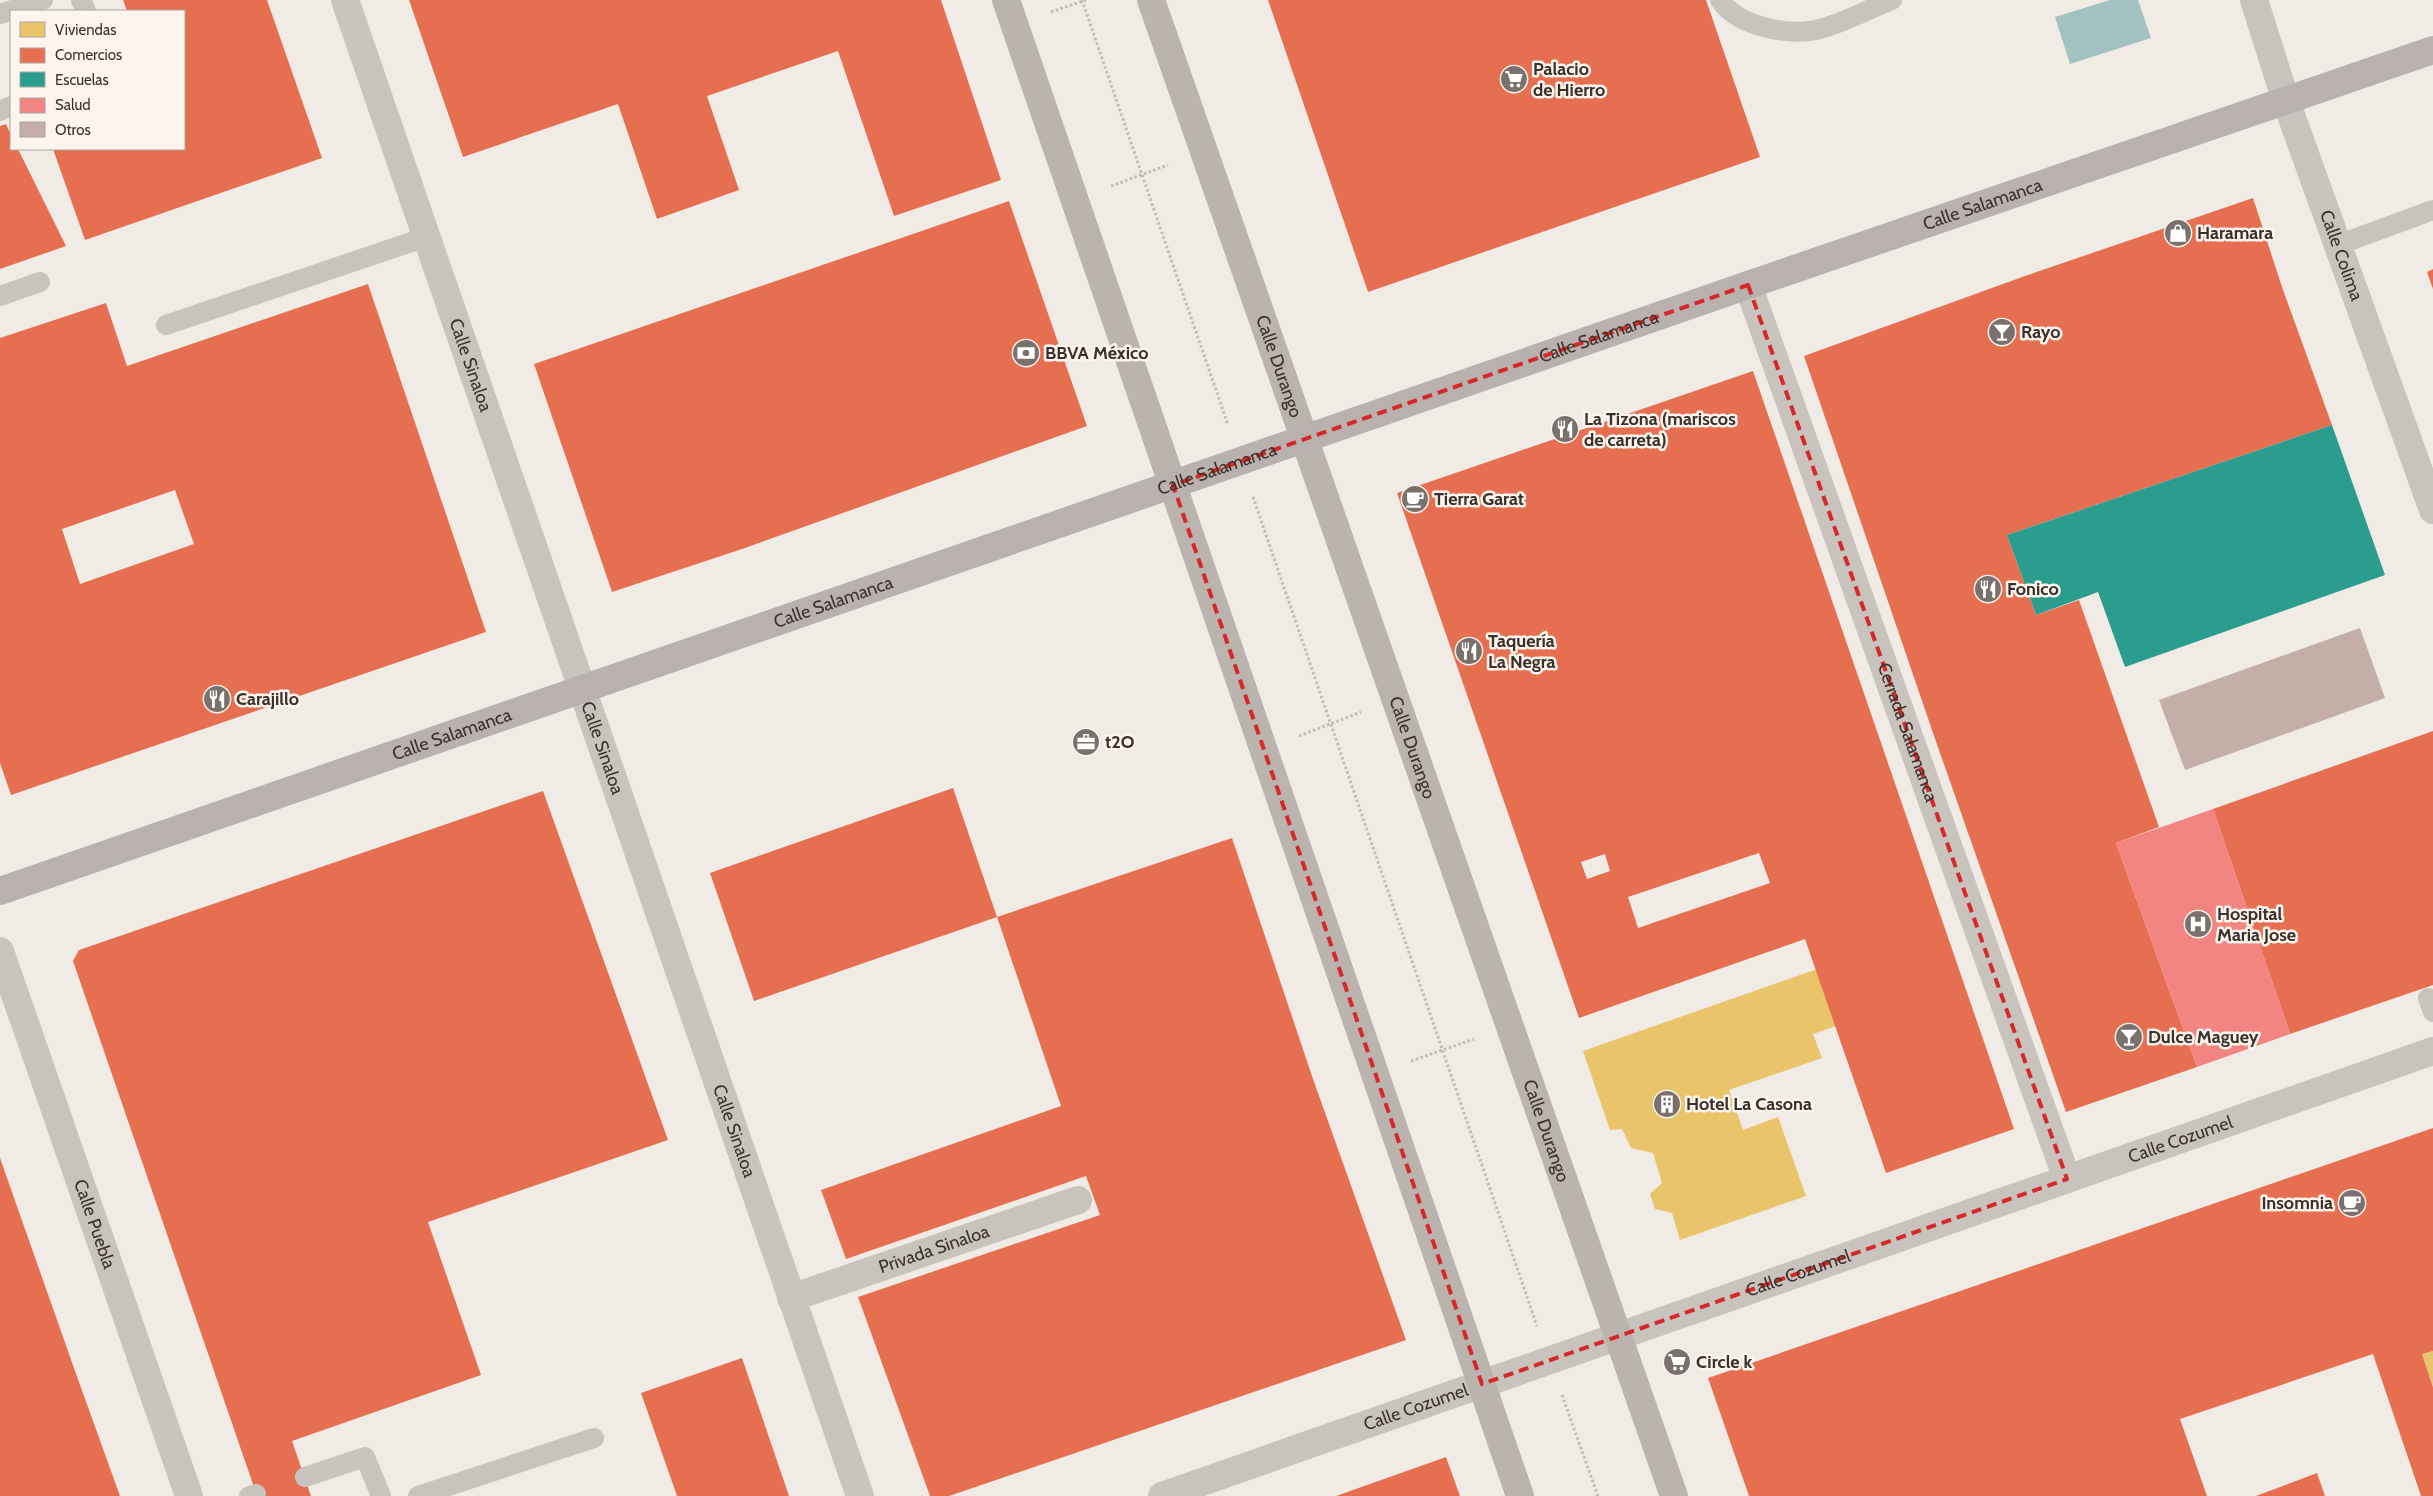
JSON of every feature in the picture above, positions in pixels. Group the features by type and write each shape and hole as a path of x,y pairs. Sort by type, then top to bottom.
{"main road":[{"path":"1006,0 1520,1496"},
{"name":"Calle Durango","path":"1151,0 1674,1496"},
{"name":"Calle Salamanca","path":"0,891 1173,485 1240,460 2433,50"}],"street":[{"name":"Calle Sinaloa","path":"345,0 860,1496"},
{"name":"Calle Colima","path":"2254,0 2286,101 2433,510"},
{"name":"Cerrada Salamanca","path":"1748,285 2067,1179"},
{"name":"Calle Puebla","path":"0,951 189,1496"},
{"name":"Calle Cozumel","path":"1162,1496 2433,1051"},
{"name":"Privada Sinaloa","path":"791,1298 1078,1200"}],"lane":[{"path":"12,10 43,0"},
{"path":"1720,0 1727,11 1754,25 1783,31 1821,29 1892,0"},
{"path":"2338,245 2433,210"},
{"path":"166,325 426,237"},
{"path":"0,296 40,282"},
{"path":"418,1496 594,1438"},
{"path":"305,1477 365,1457 381,1496"}],"path":[{"path":"1082,0 1549,1360 1598,1496"},
{"path":"1075,199 1205,152"},
{"path":"1264,749 1396,699"},
{"path":"1375,1074 1442,1049 1510,1027"}],"highlighted area":[{"path":"1748,285 2067,1179 1482,1384 1173,485"}],"water":[{"path":"2110,0 2138,0 2151,38 2070,64 2055,17"}],"building: Viviendas":[{"name":"Hotel La Casona","path":"1817,969 1836,1026 1813,1034 1822,1058 1729,1090 1743,1130 1778,1117 1806,1196 1680,1240 1672,1213 1655,1209 1650,1194 1662,1183 1653,1153 1631,1148 1622,1129 1610,1130 1583,1051"},
{"path":"2433,1351 2433,1386 2422,1354"}],"building: Comercios":[{"path":"123,0 267,0 322,158 85,240 53,150 185,150 185,10 127,10"},
{"path":"409,0 941,0 1001,180 894,216 838,51 707,96 739,190 657,219 618,104 463,157"},
{"name":"Palacio de Hierro","path":"1268,0 1706,0 1760,157 1368,292"},
{"path":"6,124 10,133 10,150 18,150 66,246 0,269 0,126"},
{"path":"2253,198 2283,290 2332,425 2007,535 2036,615 2079,600 2159,827 2116,843 2197,1067 2066,1112 1933,733 1804,356 2025,276"},
{"path":"1009,201 1087,426 742,549 612,592 534,364"},
{"path":"2433,269 2433,289 2427,272"},
{"path":"368,284 486,632 11,795 0,763 0,338 106,303 127,366","holes":["175,490 194,544 80,584 62,529"]},
{"path":"1753,371 2014,1129 1886,1173 1805,939 1579,1018 1397,493","holes":["1759,853 1770,883 1638,928 1628,897","1605,854 1610,871 1587,879 1581,862"]},
{"path":"2433,731 2433,985 2290,1034 2213,809"},
{"path":"953,788 997,917 754,1001 710,873"},
{"path":"543,791 668,1140 428,1222 481,1375 292,1441 311,1496 257,1496 73,961 79,950"},
{"path":"1232,838 1313,1079 1406,1340 949,1496 930,1496 858,1297 1100,1215 1086,1176 846,1259 821,1190 1061,1106 997,917"},
{"path":"2433,1128 2433,1351 2422,1354 2433,1387 2433,1496 2421,1496 2373,1354 2180,1419 2207,1496 1749,1496 1708,1378"},
{"path":"0,1158 75,1371 120,1496 0,1496"},
{"path":"742,1358 789,1496 677,1496 641,1393"},
{"path":"1446,1457 1460,1496 1336,1496"},
{"path":"2317,1473 2325,1496 2256,1496"}],"building: Escuelas":[{"path":"2332,425 2385,575 2125,667 2098,592 2036,615 2007,535"}],"building: Salud":[{"name":"Hospital Maria Jose","path":"2213,809 2290,1034 2197,1067 2116,843"}],"building: Otros":[{"path":"2360,628 2385,698 2185,770 2159,700"}],"place":[{"name":"Palacio de Hierro","path":"1514,79"},
{"name":"Haramara","path":"2178,233"},
{"name":"Rayo","path":"2002,332"},
{"name":"BBVA México","path":"1026,353"},
{"name":"La Tizona (mariscos de carreta)","path":"1565,429"},
{"name":"Tierra Garat","path":"1415,499"},
{"name":"Fonico","path":"1988,589"},
{"name":"Taquería La Negra","path":"1469,651"},
{"name":"Carajillo","path":"217,699"},
{"name":"t2O","path":"1086,742"},
{"name":"Hospital Maria Jose","path":"2198,924"},
{"name":"Dulce Maguey","path":"2129,1037"},
{"name":"Hotel La Casona","path":"1667,1104"},
{"name":"Insomnia","path":"2352,1203"},
{"name":"Circle k","path":"1677,1362"}]}
